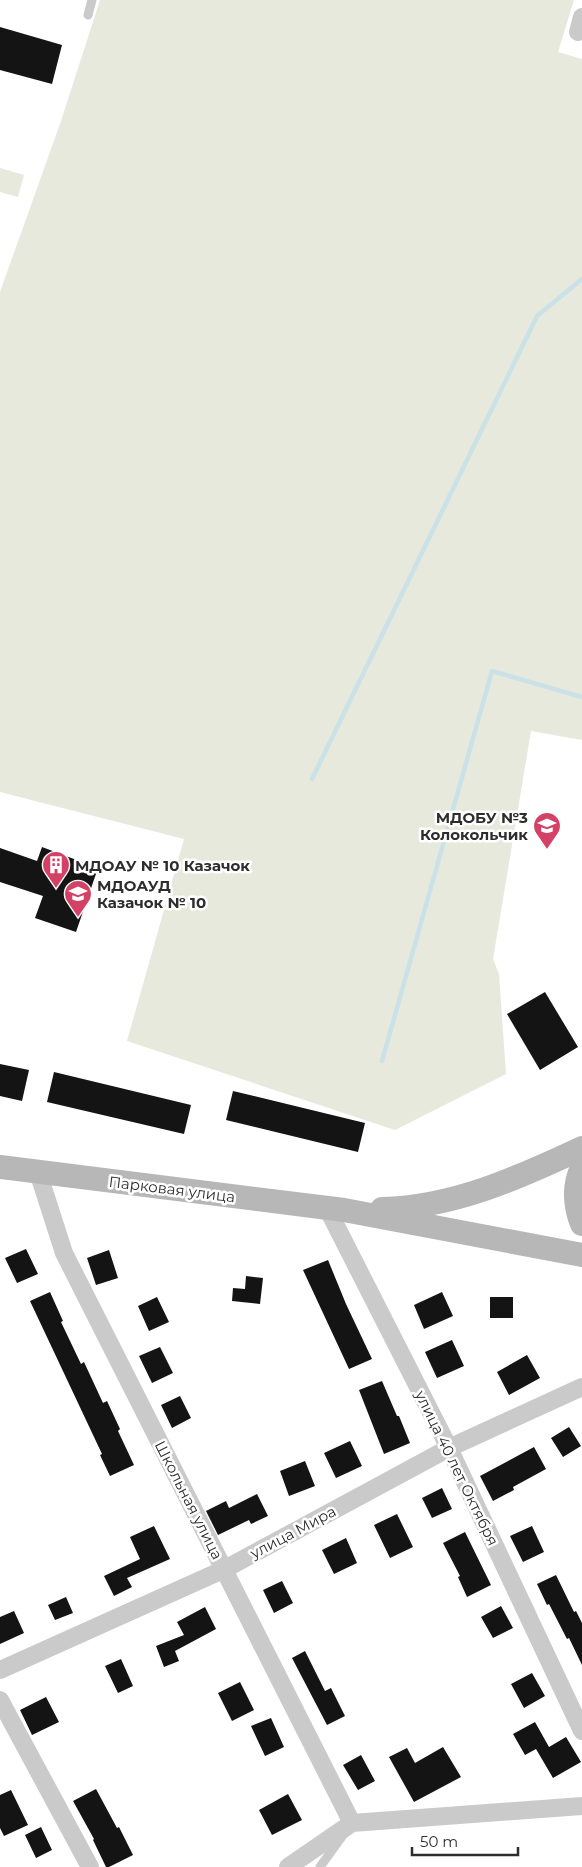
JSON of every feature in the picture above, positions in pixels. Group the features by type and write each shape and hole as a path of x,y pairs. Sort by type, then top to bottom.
{"main road":[{"name":"Парковая улица","path":"336,1209 399,1208 432,1204 460,1197 526,1174 582,1148"},
{"name":"Парковая улица","path":"0,1167 336,1209 582,1255"},
{"path":"582,1168 576,1194 578,1214 582,1224"}],"street":[{"name":"Школьная улица","path":"38,1172 64,1253 352,1823"},
{"name":"улица 40 лет Октября","path":"336,1209 582,1731"},
{"name":"улица Мира","path":"0,1670 225,1569 449,1448 582,1387"},
{"path":"0,1700 90,1867"},
{"path":"288,1867 352,1823 582,1806"}],"lane":[{"path":"88,15 92,0"},
{"path":"320,1867 352,1823"}],"shaded area":[{"path":"100,0 574,0 558,52 582,59 582,740 531,731 493,959 499,974 506,1074 395,1130 127,1041 184,839 0,792 0,292 60,124"},
{"path":"0,168 24,175 18,197 0,192"}],"building":[{"path":"0,27 62,45 52,84 0,70"},
{"name":"МДОАУ № 10 Казачок","path":"42,847 98,868 76,932 35,918 43,896 0,882 0,848 37,861"},
{"path":"545,992 578,1047 540,1070 507,1014"},
{"path":"0,1064 29,1070 22,1101 0,1096"},
{"path":"54,1072 191,1105 184,1134 47,1102"},
{"path":"233,1091 365,1123 358,1152 226,1120"},
{"path":"26,1249 38,1274 17,1283 5,1258"},
{"path":"109,1250 118,1278 96,1285 87,1258"},
{"path":"328,1260 372,1359 349,1369 303,1270"},
{"path":"246,1276 263,1278 260,1304 232,1301 233,1288 245,1289"},
{"path":"50,1292 63,1321 61,1322 81,1364 84,1362 103,1403 107,1401 120,1429 118,1431 134,1465 110,1476 100,1455 102,1454 30,1301"},
{"path":"442,1292 453,1316 424,1329 414,1305"},
{"path":"157,1297 169,1322 149,1331 138,1306"},
{"path":"490,1297 513,1297 513,1318 490,1318"},
{"path":"452,1340 464,1366 437,1378 425,1352"},
{"path":"160,1347 173,1373 152,1383 139,1356"},
{"path":"527,1355 540,1378 509,1395 497,1372"},
{"path":"382,1381 410,1443 384,1454 359,1390"},
{"path":"180,1396 191,1418 172,1428 161,1405"},
{"path":"569,1427 581,1446 563,1457 551,1438"},
{"path":"350,1441 362,1466 336,1478 324,1453"},
{"path":"534,1447 546,1469 513,1487 514,1490 493,1501 480,1476"},
{"path":"305,1461 315,1486 289,1496 280,1471"},
{"path":"442,1488 452,1509 432,1518 422,1498"},
{"path":"257,1494 268,1516 251,1524 249,1520 218,1535 206,1511 226,1501 229,1508"},
{"path":"397,1514 413,1547 390,1558 374,1525"},
{"path":"154,1526 170,1559 127,1578 132,1587 114,1596 104,1576 140,1559 130,1537"},
{"path":"532,1526 544,1552 523,1562 510,1536"},
{"path":"465,1532 491,1585 467,1597 458,1577 460,1576 443,1543"},
{"path":"346,1538 357,1563 334,1574 322,1550"},
{"path":"556,1575 574,1612 576,1611 582,1623 582,1665 569,1638 567,1639 537,1584"},
{"path":"282,1581 293,1603 274,1613 263,1590"},
{"path":"66,1597 73,1613 55,1620 48,1605"},
{"path":"501,1606 513,1628 493,1638 481,1617"},
{"path":"205,1607 216,1629 175,1651 179,1661 164,1667 156,1646 184,1635 177,1622"},
{"path":"14,1611 24,1633 0,1644 0,1617"},
{"path":"305,1651 325,1691 331,1688 345,1716 327,1725 292,1658"},
{"path":"121,1659 133,1686 118,1693 105,1666"},
{"path":"532,1673 545,1696 524,1708 511,1684"},
{"path":"240,1682 254,1710 232,1721 218,1693"},
{"path":"46,1697 59,1722 32,1735 20,1710"},
{"path":"271,1718 284,1747 265,1756 251,1726"},
{"path":"535,1722 549,1747 566,1737 581,1762 553,1778 536,1749 525,1755 513,1734"},
{"path":"443,1747 461,1777 414,1802 389,1757 407,1748 415,1763"},
{"path":"361,1755 375,1781 358,1790 343,1765"},
{"path":"96,1789 133,1855 109,1867 106,1867 94,1839 73,1801"},
{"path":"11,1790 28,1825 4,1836 0,1828 0,1795"},
{"path":"288,1794 302,1820 272,1835 259,1810"},
{"path":"41,1827 52,1850 36,1858 25,1835"}],"waterway":[{"path":"312,779 537,316 582,279"},
{"path":"382,1061 492,671 582,697"}],"place":[{"name":"МДОБУ №3 Колокольчик","path":"547,850"},
{"name":"МДОАУ № 10 Казачок","path":"56,889"},
{"name":"МДОАУД Казачок № 10","path":"78,918"}]}
